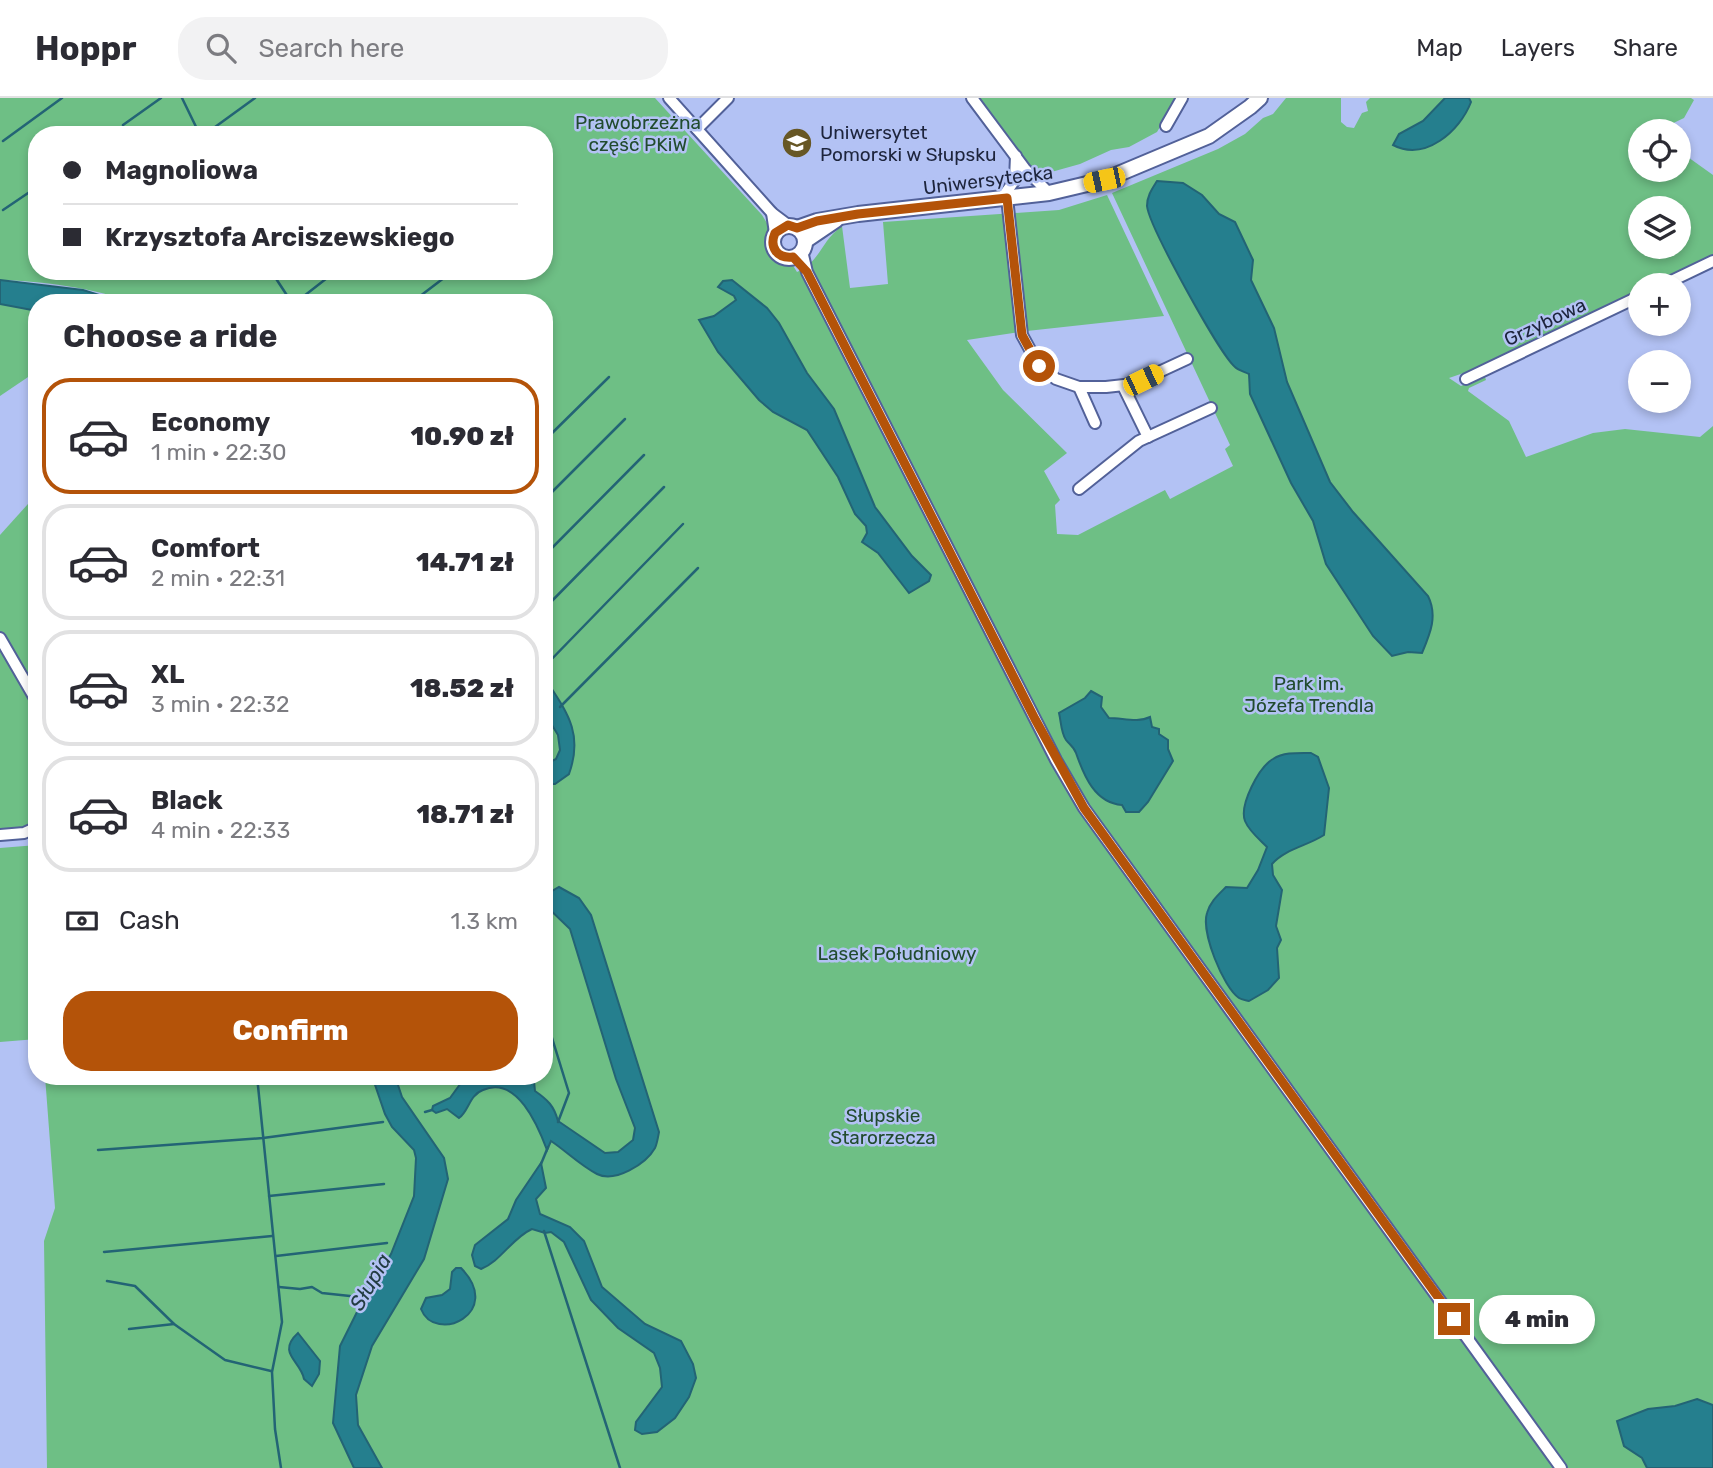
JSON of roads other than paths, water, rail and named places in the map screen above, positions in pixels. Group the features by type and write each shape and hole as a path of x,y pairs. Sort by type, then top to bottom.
{"main road":[{"name":"Uniwersytecka","path":"793,239 817,221 1049,193 1104,180 1209,136 1260,98"}],"street":[{"path":"669,98 793,239 807,272 1037,723 1084,808 1561,1468"},
{"path":"697,129 728,98"},
{"path":"972,98 1036,182 1049,193"},
{"path":"1166,126 1182,98"},
{"path":"1016,156 1016,180 1004,198 1022,335 1039,366 1056,379 1079,387 1123,386 1143,380 1187,359"},
{"path":"1688,273 1713,261"},
{"name":"Grzybowa","path":"1466,379 1628,302"},
{"path":"1123,386 1147,437"},
{"path":"1079,387 1095,423"},
{"path":"1079,489 1133,445 1211,408"},
{"path":"0,638 28,686"},
{"path":"0,835 28,831"}],"waterway":[{"path":"3,141 62,98"},
{"path":"123,125 161,98"},
{"path":"182,98 196,126"},
{"path":"216,126 255,98"},
{"path":"3,210 28,193"},
{"path":"277,280 286,294"},
{"path":"307,294 324,280"},
{"path":"423,294 441,280"},
{"path":"553,432 609,377"},
{"path":"553,491 625,419"},
{"path":"553,547 644,455"},
{"path":"553,600 664,487"},
{"path":"553,658 683,524"},
{"path":"560,707 698,568"},
{"path":"553,1041 569,1093 558,1122"},
{"path":"258,1085 282,1322 272,1372 275,1429 281,1468"},
{"path":"425,1112 432,1110"},
{"path":"98,1150 263,1138 383,1122"},
{"path":"541,1164 548,1147"},
{"path":"269,1196 384,1184"},
{"path":"544,1231 620,1468"},
{"path":"104,1252 272,1236"},
{"name":"Słupia","path":"276,1256 387,1243"},
{"path":"107,1281 135,1286 174,1324 225,1360 271,1371"},
{"name":"Słupia","path":"279,1287 312,1287 322,1293 350,1296"},
{"path":"129,1329 174,1324"}],"place":[{"name":"Uniwersytet Pomorski w Słupsku","path":"797,143"}],"park label":[{"name":"Prawobrzeżna część PKiW","path":"638,133"},
{"name":"Park im. Józefa Trendla","path":"1309,694"},
{"name":"Lasek Południowy","path":"897,953"},
{"name":"Słupskie Starorzecza","path":"883,1126"}]}
